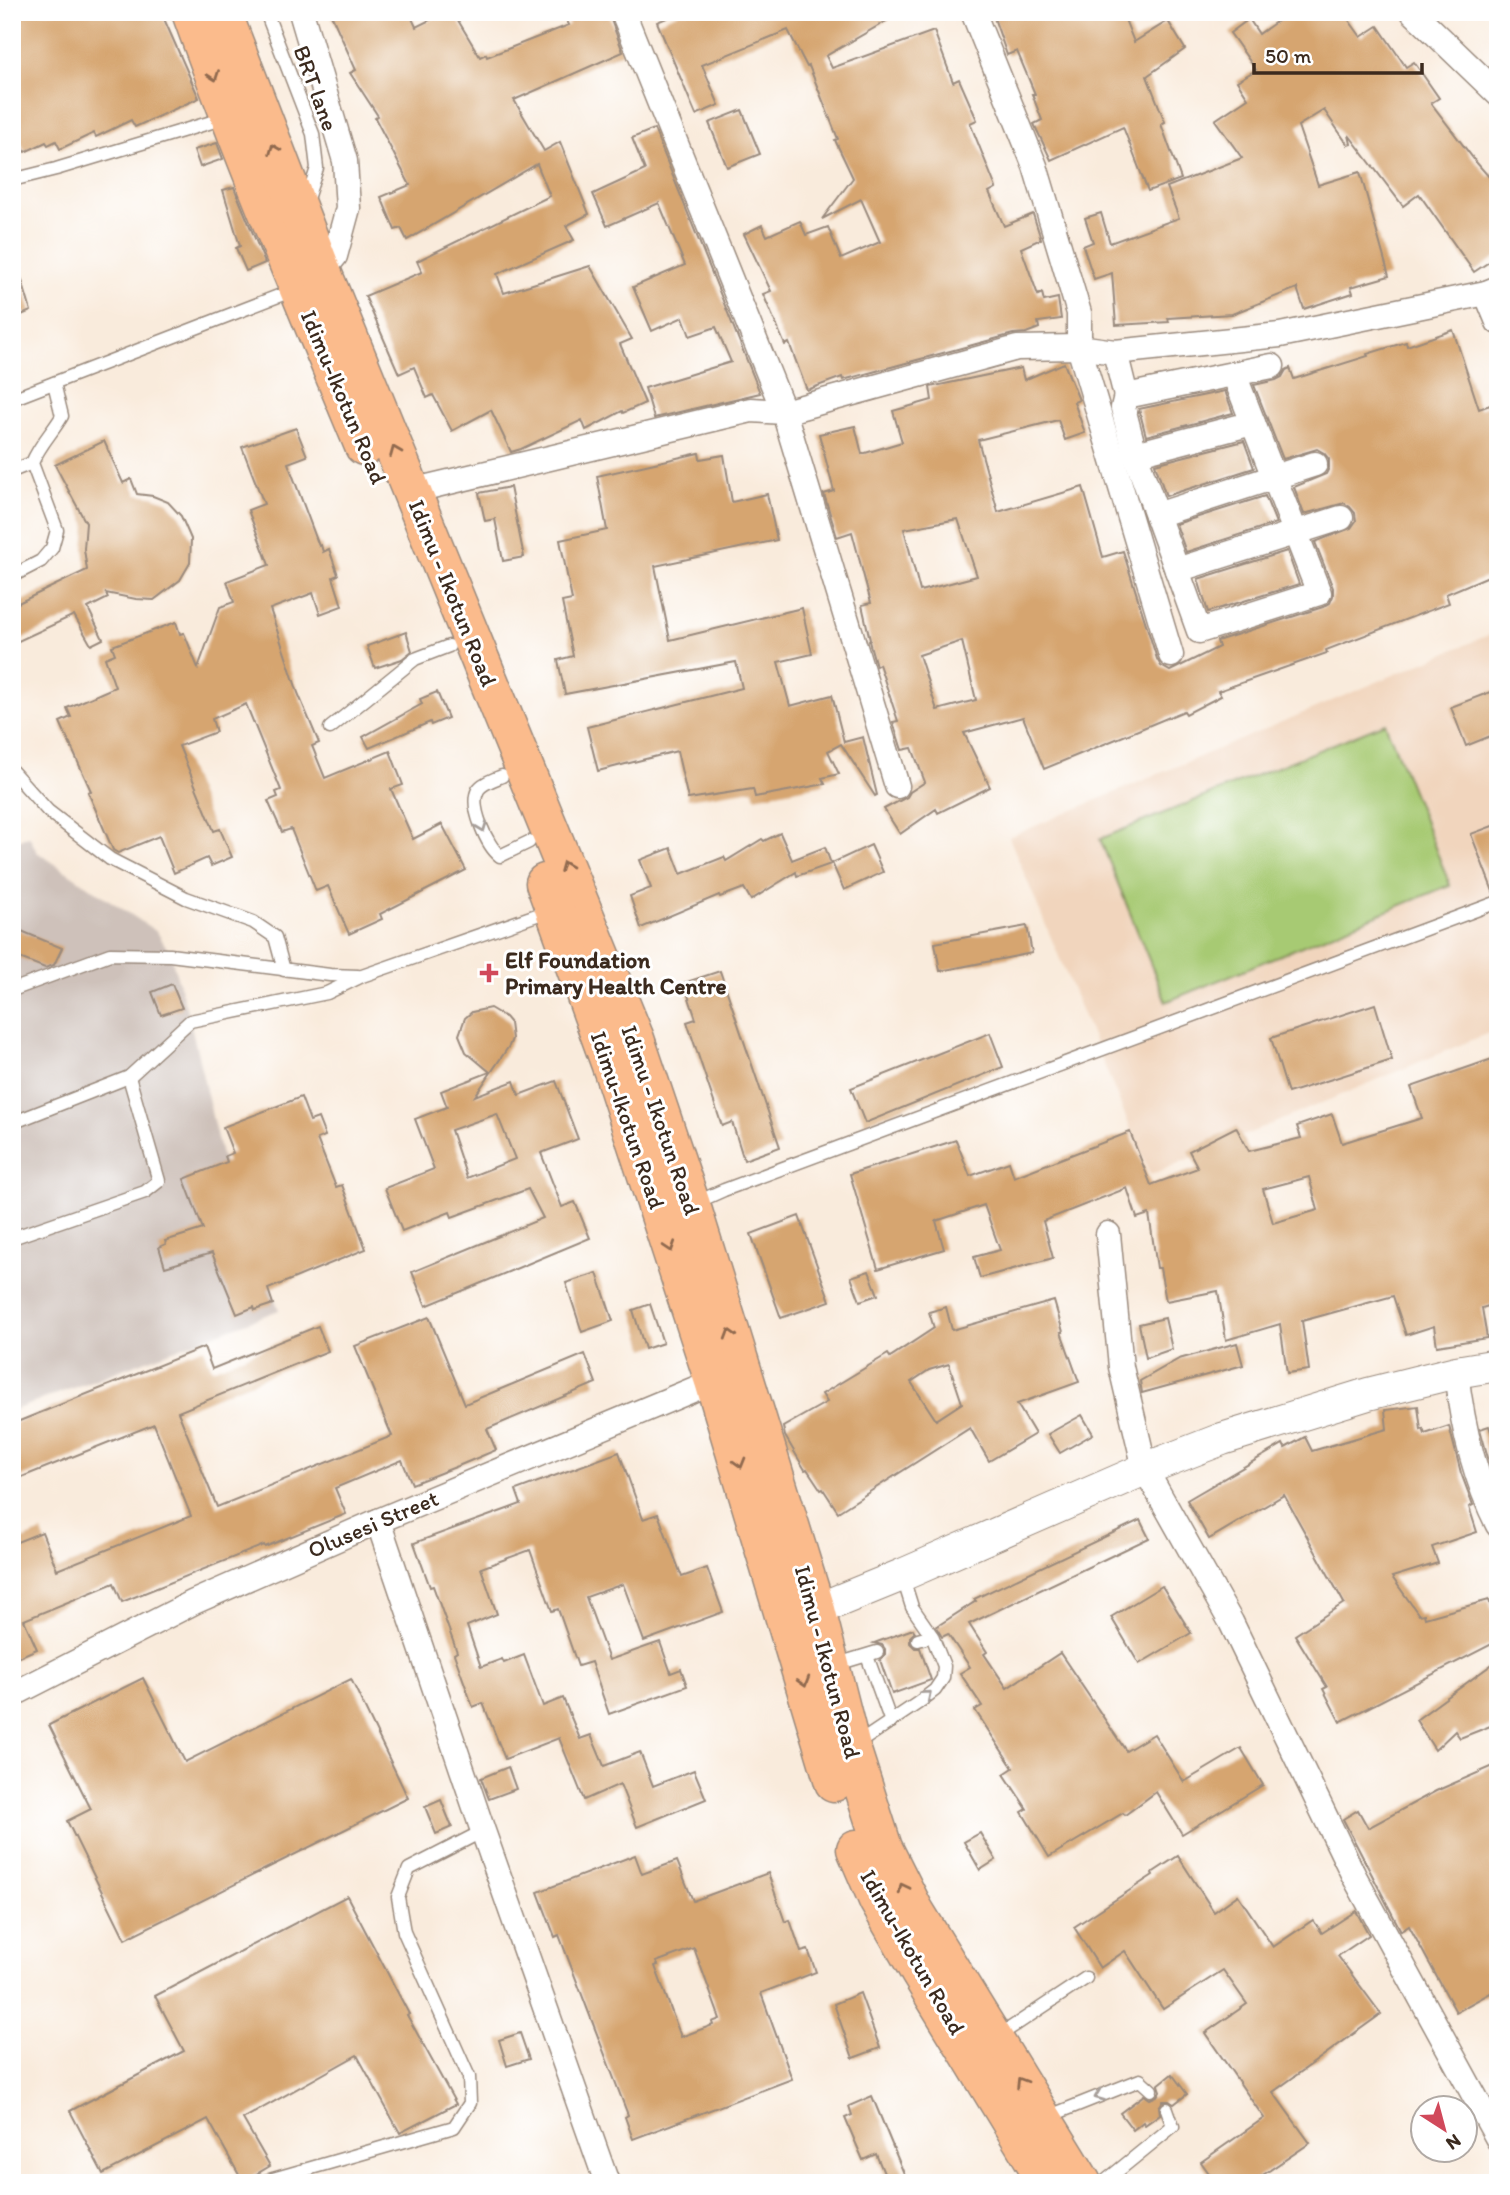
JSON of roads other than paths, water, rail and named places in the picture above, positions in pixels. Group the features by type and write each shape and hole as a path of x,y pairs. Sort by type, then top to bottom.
{"main road":[{"name":"Idimu-Ikotun Road","path":"191,12 229,117 310,280 427,563 449,646 529,842 567,905 613,1071 728,1377 831,1772 856,1849 878,1900 1048,2183"},
{"name":"Idimu - Ikotun Road","path":"222,12 301,219 310,280 411,491 427,563 567,905 635,1039 691,1205 728,1377 816,1610 850,1748 883,1849 914,1910 1082,2183"}],"street":[{"path":"301,12 345,161 348,208 335,256 310,280"},
{"path":"623,12 784,412 897,786"},
{"path":"973,12 1035,166 1079,313 1079,347 1171,654"},
{"path":"1413,12 1498,94"},
{"path":"411,491 751,410 784,412 1017,348 1079,347 1115,352 1280,335 1492,291 1498,322"},
{"path":"1115,352 1126,396 1123,408 1135,454 1199,631 1319,593 1234,374"},
{"path":"1126,396 1272,366"},
{"path":"1135,454 1253,424"},
{"path":"1157,515 1315,464"},
{"path":"1177,570 1341,518"},
{"path":"1108,1234 1121,1367 1145,1469 1231,1622 1354,1876 1498,2139"},
{"path":"816,1610 1145,1469 1236,1435 1368,1394 1498,1365"},
{"path":"1457,1372 1461,1417 1486,1501 1498,1525"},
{"name":"Olusesi Street","path":"12,1695 194,1602 378,1521 728,1377"},
{"path":"378,1521 607,2183"}],"lane":[{"name":"BRT lane","path":"266,12 313,134 317,168 301,219"},
{"path":"12,180 229,117"},
{"path":"12,398 310,280"},
{"path":"12,576 41,561 52,548 57,530 32,463 39,446 62,416 54,383"},
{"path":"12,471 32,463"},
{"path":"330,727 415,659 449,646"},
{"path":"12,771 48,811 110,859 186,898 253,922 275,937 284,970"},
{"path":"691,1205 1498,902"},
{"path":"12,1123 128,1077 190,1021 327,993 362,976 567,905"},
{"path":"12,990 110,954 170,955 284,970 362,976"},
{"path":"12,1238 145,1192 159,1181 128,1077"},
{"path":"850,1748 935,1690 943,1678 944,1666 932,1636 912,1607 902,1575"},
{"path":"918,1640 932,1636"},
{"path":"830,1666 872,1654 891,1722"},
{"path":"259,2183 454,2127 470,2104 469,2077 404,1932 398,1897 410,1869 484,1831"},
{"path":"994,2039 1086,1978"},
{"path":"1044,2119 1140,2080 1151,2090"},
{"path":"1103,2183 1173,2126 1167,2109"}],"place":[{"name":"Elf Foundation Primary Health Centre","path":"489,973"}]}
